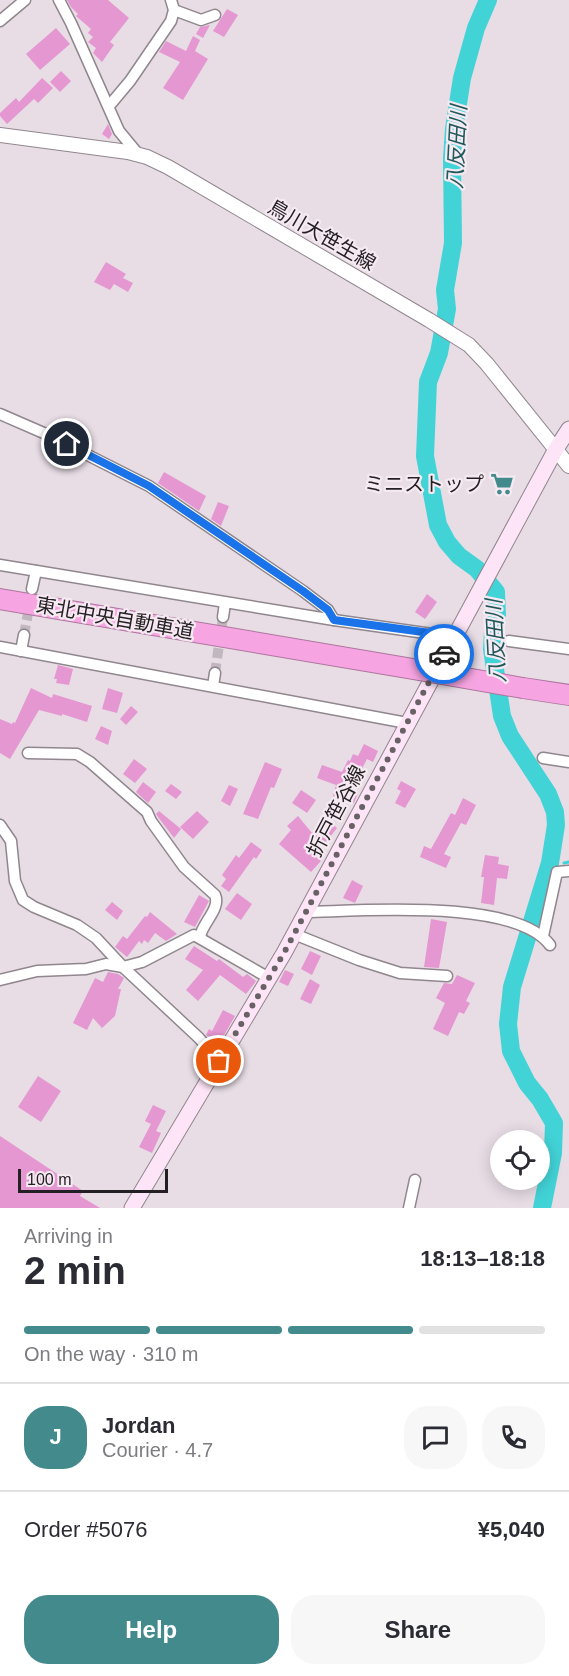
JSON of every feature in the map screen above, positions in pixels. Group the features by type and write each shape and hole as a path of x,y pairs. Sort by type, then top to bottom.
{"highway":[{"name":"東北中央自動車道","path":"0,599 569,695"},
{"name":"東北中央自動車道","path":"0,608 231,638"}],"main road":[{"name":"折戸笹谷線","path":"132,1208 294,934 479,588 569,429"}],"street":[{"path":"0,21 25,0"},
{"path":"59,0 119,131 138,154"},
{"path":"109,106 171,21 172,5 201,20 215,15"},
{"name":"鳥川大笹生線","path":"0,135 138,154 168,167 469,345 569,466"},
{"path":"0,414 46,434 149,486 303,591 328,610 334,620"},
{"path":"0,565 225,603 453,636"},
{"path":"32,590 36,571"},
{"path":"223,617 225,603"},
{"path":"21,651 24,635"},
{"path":"509,642 569,649"},
{"path":"0,647 407,723"},
{"path":"213,686 215,673"},
{"path":"28,753 77,754 90,762 147,812 184,867 215,895 216,905 201,930 200,937"},
{"path":"543,758 569,762"},
{"path":"0,825 11,841 15,880 23,900 77,925 96,938 123,967 199,1038 219,1061"},
{"path":"306,912 417,910 462,912 487,915 517,923 544,938 557,872 569,870"},
{"path":"294,934 359,960 400,973 447,976"},
{"path":"0,980 37,971 86,969 106,964 123,967 142,962 194,935 268,978"},
{"path":"409,1208 415,1180"}],"building":[{"path":"67,0 108,0 129,18 110,42 114,45 102,62 93,53 96,48 88,42 93,37 88,33 91,29 76,16 78,14"},
{"path":"227,9 238,15 224,37 213,31"},
{"path":"210,25 203,38 196,34 200,27"},
{"path":"56,28 70,44 40,70 26,54"},
{"path":"193,36 200,40 195,51 208,59 183,100 163,88 180,62 159,52 166,41 186,51"},
{"path":"61,71 71,81 60,92 50,82"},
{"path":"42,78 53,88 38,103 34,99 7,124 0,113 16,98 19,102"},
{"path":"108,124 112,134 109,139 102,134"},
{"path":"106,262 126,274 123,278 133,283 128,292 114,284 110,290 94,282"},
{"path":"164,472 206,496 199,511 158,483"},
{"path":"218,502 229,506 221,526 211,519"},
{"path":"427,594 437,602 425,619 415,612"},
{"path":"58,665 73,669 69,685 56,683 57,679 54,679"},
{"path":"31,688 52,698 53,694 92,706 87,722 39,710 10,759 0,753 0,719 15,723"},
{"path":"108,688 123,693 117,713 102,709"},
{"path":"131,706 138,712 126,725 120,719"},
{"path":"101,726 112,731 108,745 95,739"},
{"path":"364,744 378,751 373,762 367,759 351,790 358,793 354,803 333,796 336,785 317,778 322,765 342,772 353,754 358,756"},
{"path":"134,759 147,769 135,783 123,774"},
{"path":"265,762 282,769 274,788 271,787 258,819 243,814"},
{"path":"401,781 416,789 405,808 395,803 401,791 397,789"},
{"path":"143,782 156,792 148,803 136,792"},
{"path":"171,784 182,792 176,799 165,791"},
{"path":"229,785 238,789 230,806 221,801"},
{"path":"301,790 316,800 307,813 292,803"},
{"path":"463,798 476,805 466,825 461,823 444,854 451,857 446,868 420,857 424,846 431,849 451,813 455,815"},
{"path":"159,811 181,829 174,838 156,814"},
{"path":"197,811 209,822 193,839 180,827"},
{"path":"298,816 312,833 324,818 337,828 315,856 321,861 311,872 279,844 291,830 287,826"},
{"path":"251,842 262,850 256,859 254,857 229,892 221,886 226,879 222,875 236,855 239,858"},
{"path":"485,855 499,857 498,864 509,866 507,879 497,878 494,905 481,903 484,877 481,877"},
{"path":"352,880 363,886 355,903 343,898"},
{"path":"237,893 252,904 241,920 225,909"},
{"path":"199,895 209,901 195,927 184,922"},
{"path":"112,902 123,911 117,920 105,910"},
{"path":"150,912 177,934 166,941 155,933 148,943 144,940 142,944 139,941 127,957 115,947 123,936 127,939"},
{"path":"431,919 447,922 439,968 424,967"},
{"path":"194,946 217,961 219,959 243,977 247,974 256,981 246,994 220,975 198,1001 186,990 203,970 185,959"},
{"path":"310,951 321,956 312,975 301,969"},
{"path":"285,970 294,974 288,986 279,982"},
{"path":"108,972 124,978 118,989 121,989 115,1016 102,1028 93,1018 87,1030 73,1023 95,978 103,982"},
{"path":"457,975 475,983 466,1001 470,1003 464,1014 459,1012 448,1036 433,1029 445,1003 436,998 444,983 452,984"},
{"path":"310,979 320,985 311,1004 300,999"},
{"path":"223,1010 235,1016 219,1044 206,1035 209,1029 212,1031"},
{"path":"38,1076 61,1091 41,1122 18,1107"},
{"path":"153,1105 166,1111 156,1131 161,1133 152,1153 139,1147 151,1124 145,1121"},
{"path":"0,1136 83,1191 80,1196 100,1208 0,1208"}],"waterway":[{"name":"八反田川","path":"488,0 476,28 462,78 454,129 453,243 445,290 447,309 439,353 428,382 425,456 438,525 447,542 459,556 477,569 496,592 497,616 492,649 502,716 510,736 548,794 555,812 556,825 550,863 512,987 508,1024 511,1051 527,1083 540,1099 554,1123 553,1153 542,1208"},
{"path":"564,863 569,862"}],"tunnel":[{"path":"24,635 30,602"},
{"path":"215,673 223,617"}],"way so far":[{"path":"219,1061 284,953 444,654"}],"place":[{"name":"ミニストップ","path":"502,484"}],"route":[{"path":"67,444 149,486 219,532 328,610 334,620 453,636 444,654"}]}
